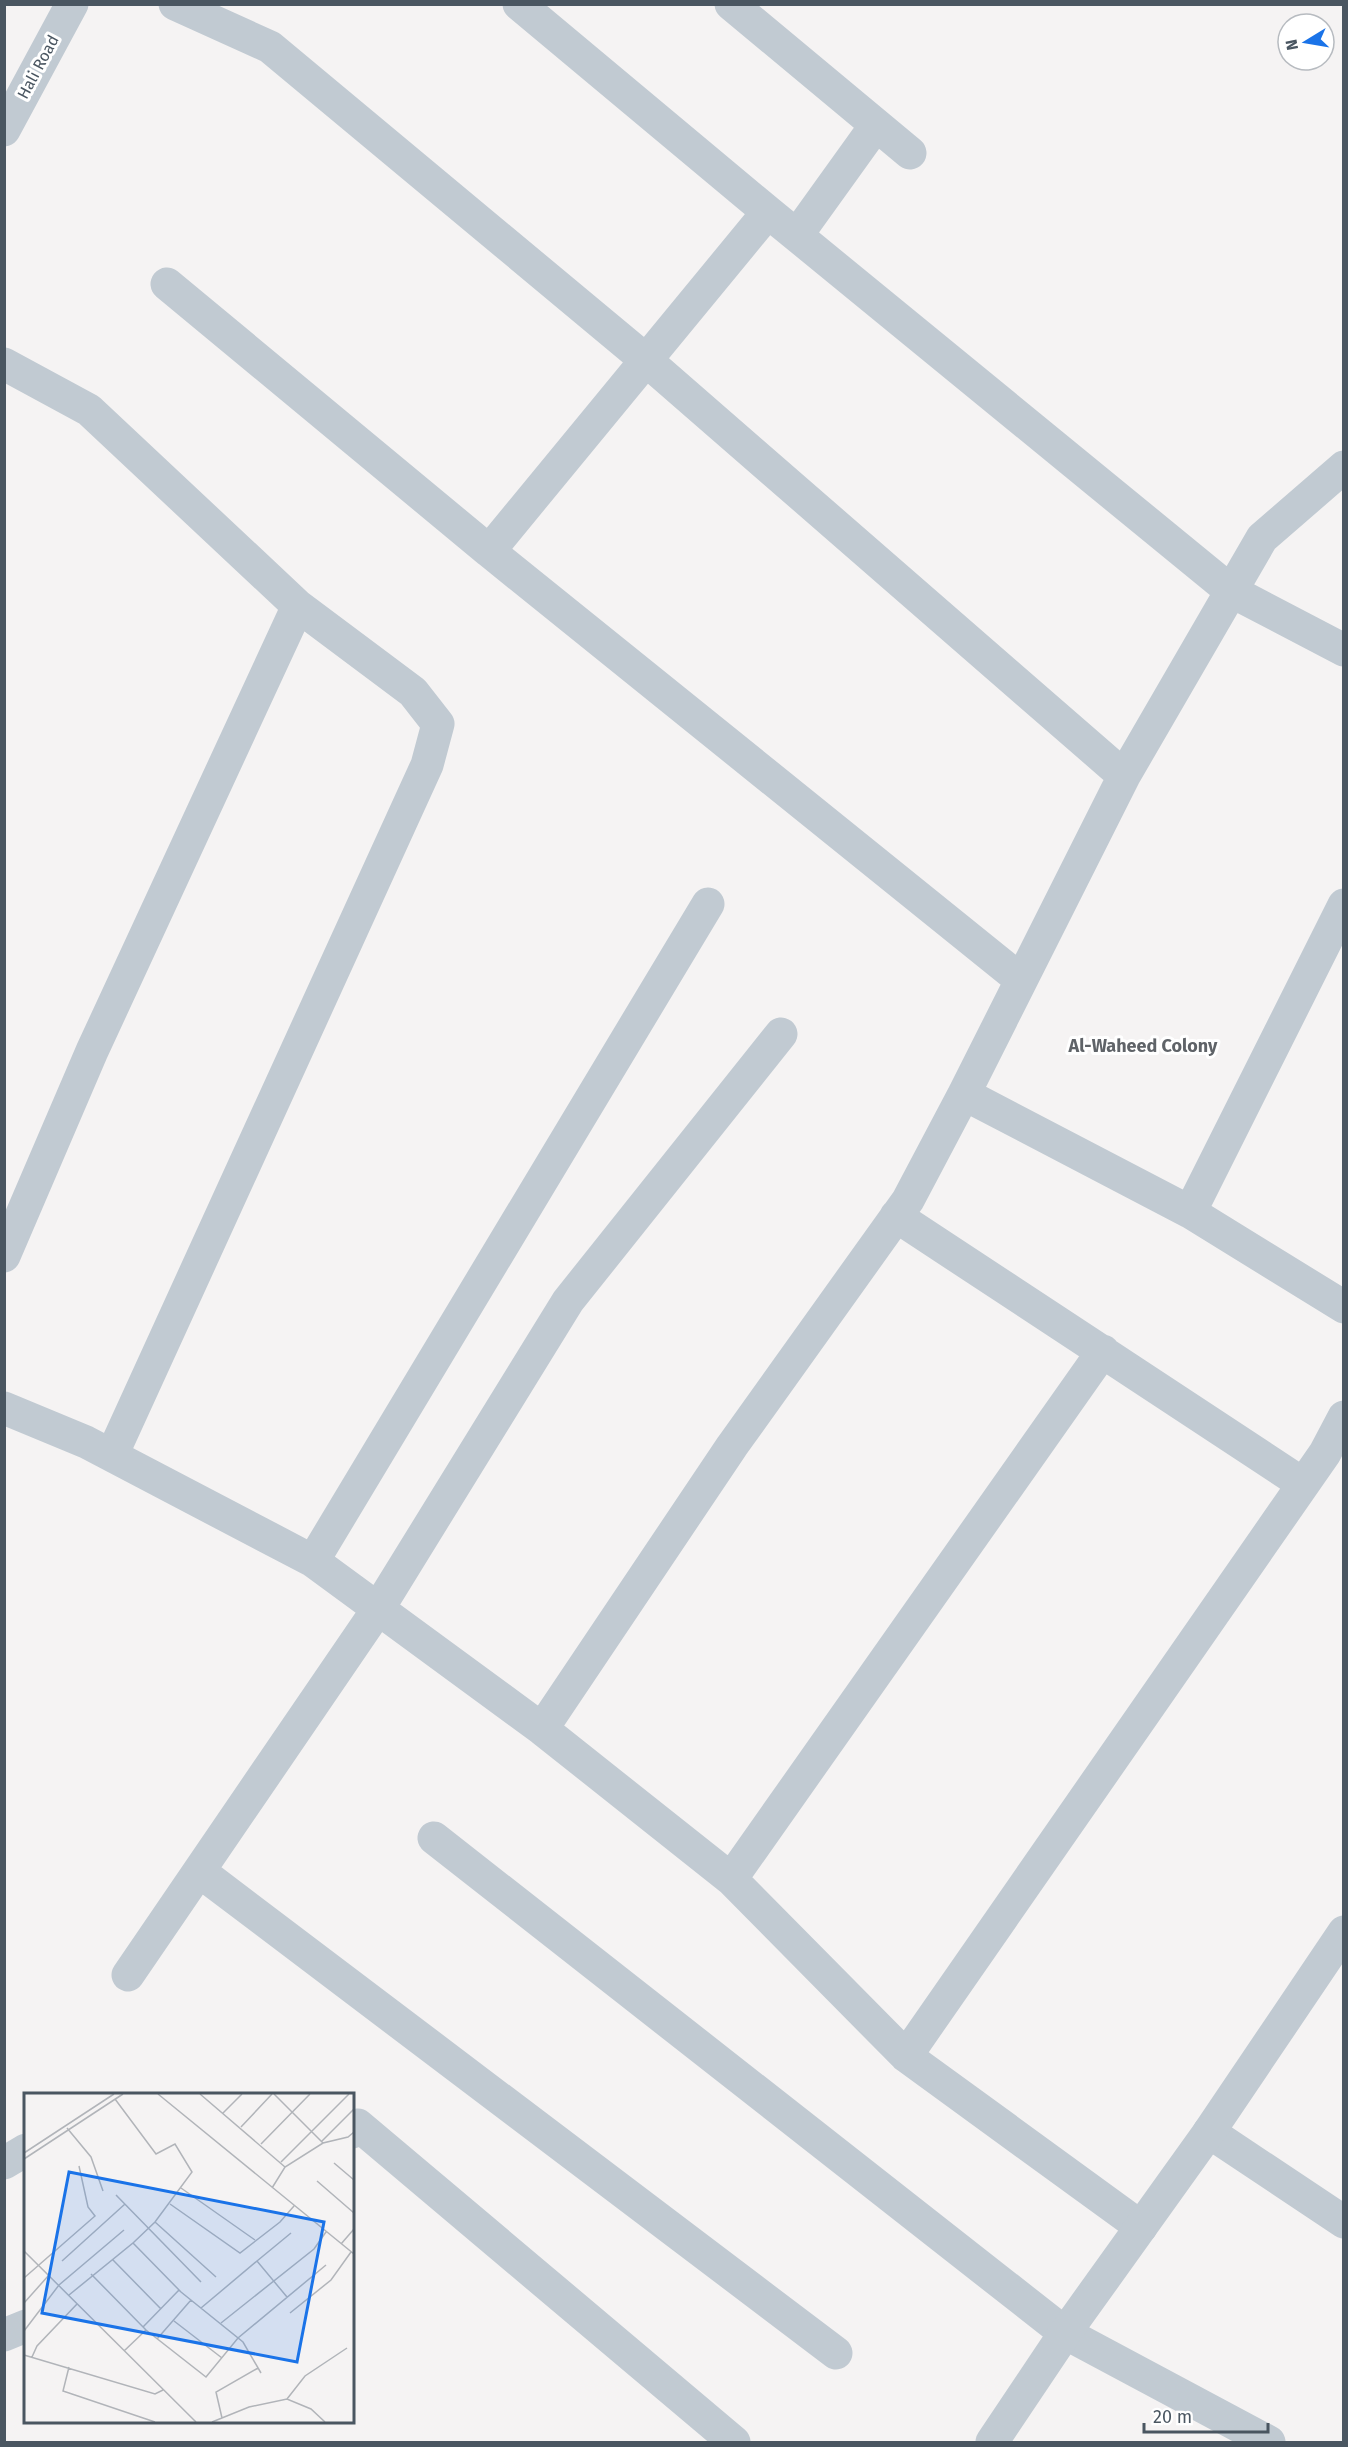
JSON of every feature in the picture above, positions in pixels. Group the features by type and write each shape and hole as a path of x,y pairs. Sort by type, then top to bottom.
{"street":[{"name":"Hali Road","path":"4,130 72,4"},
{"path":"175,4 270,47 646,361 1124,776"},
{"path":"519,4 768,212 1231,591 1344,650"},
{"path":"731,4 910,153"},
{"path":"797,235 876,125"},
{"path":"489,551 768,212"},
{"path":"166,284 489,551 1021,980"},
{"path":"4,364 89,410 298,606 413,692 438,724 428,765 112,1455"},
{"path":"542,1729 732,1446 908,1200 1124,776 1262,538 1344,467"},
{"path":"4,1256 92,1051 298,606"},
{"path":"313,1562 708,904"},
{"path":"1190,1212 1344,905"},
{"path":"128,1975 378,1609 568,1300 781,1034"},
{"path":"964,1094 1190,1212 1344,1307"},
{"path":"896,1216 1303,1484"},
{"path":"731,1879 1103,1351"},
{"path":"4,1408 112,1455 313,1562 542,1729 731,1879 906,2056 1141,2226"},
{"path":"906,2056 1303,1484 1334,1460 1344,1417"},
{"path":"434,1838 1065,2333 1269,2442"},
{"path":"199,1871 836,2353"},
{"path":"992,2442 1065,2333 1209,2132 1344,1932"},
{"path":"354,2130 358,2125 734,2442"},
{"path":"1209,2132 1344,2222"},
{"path":"4,2163 24,2151"},
{"path":"4,2335 24,2327"}],"district":[{"name":"Al-Waheed Colony","path":"1143,1046"}]}
